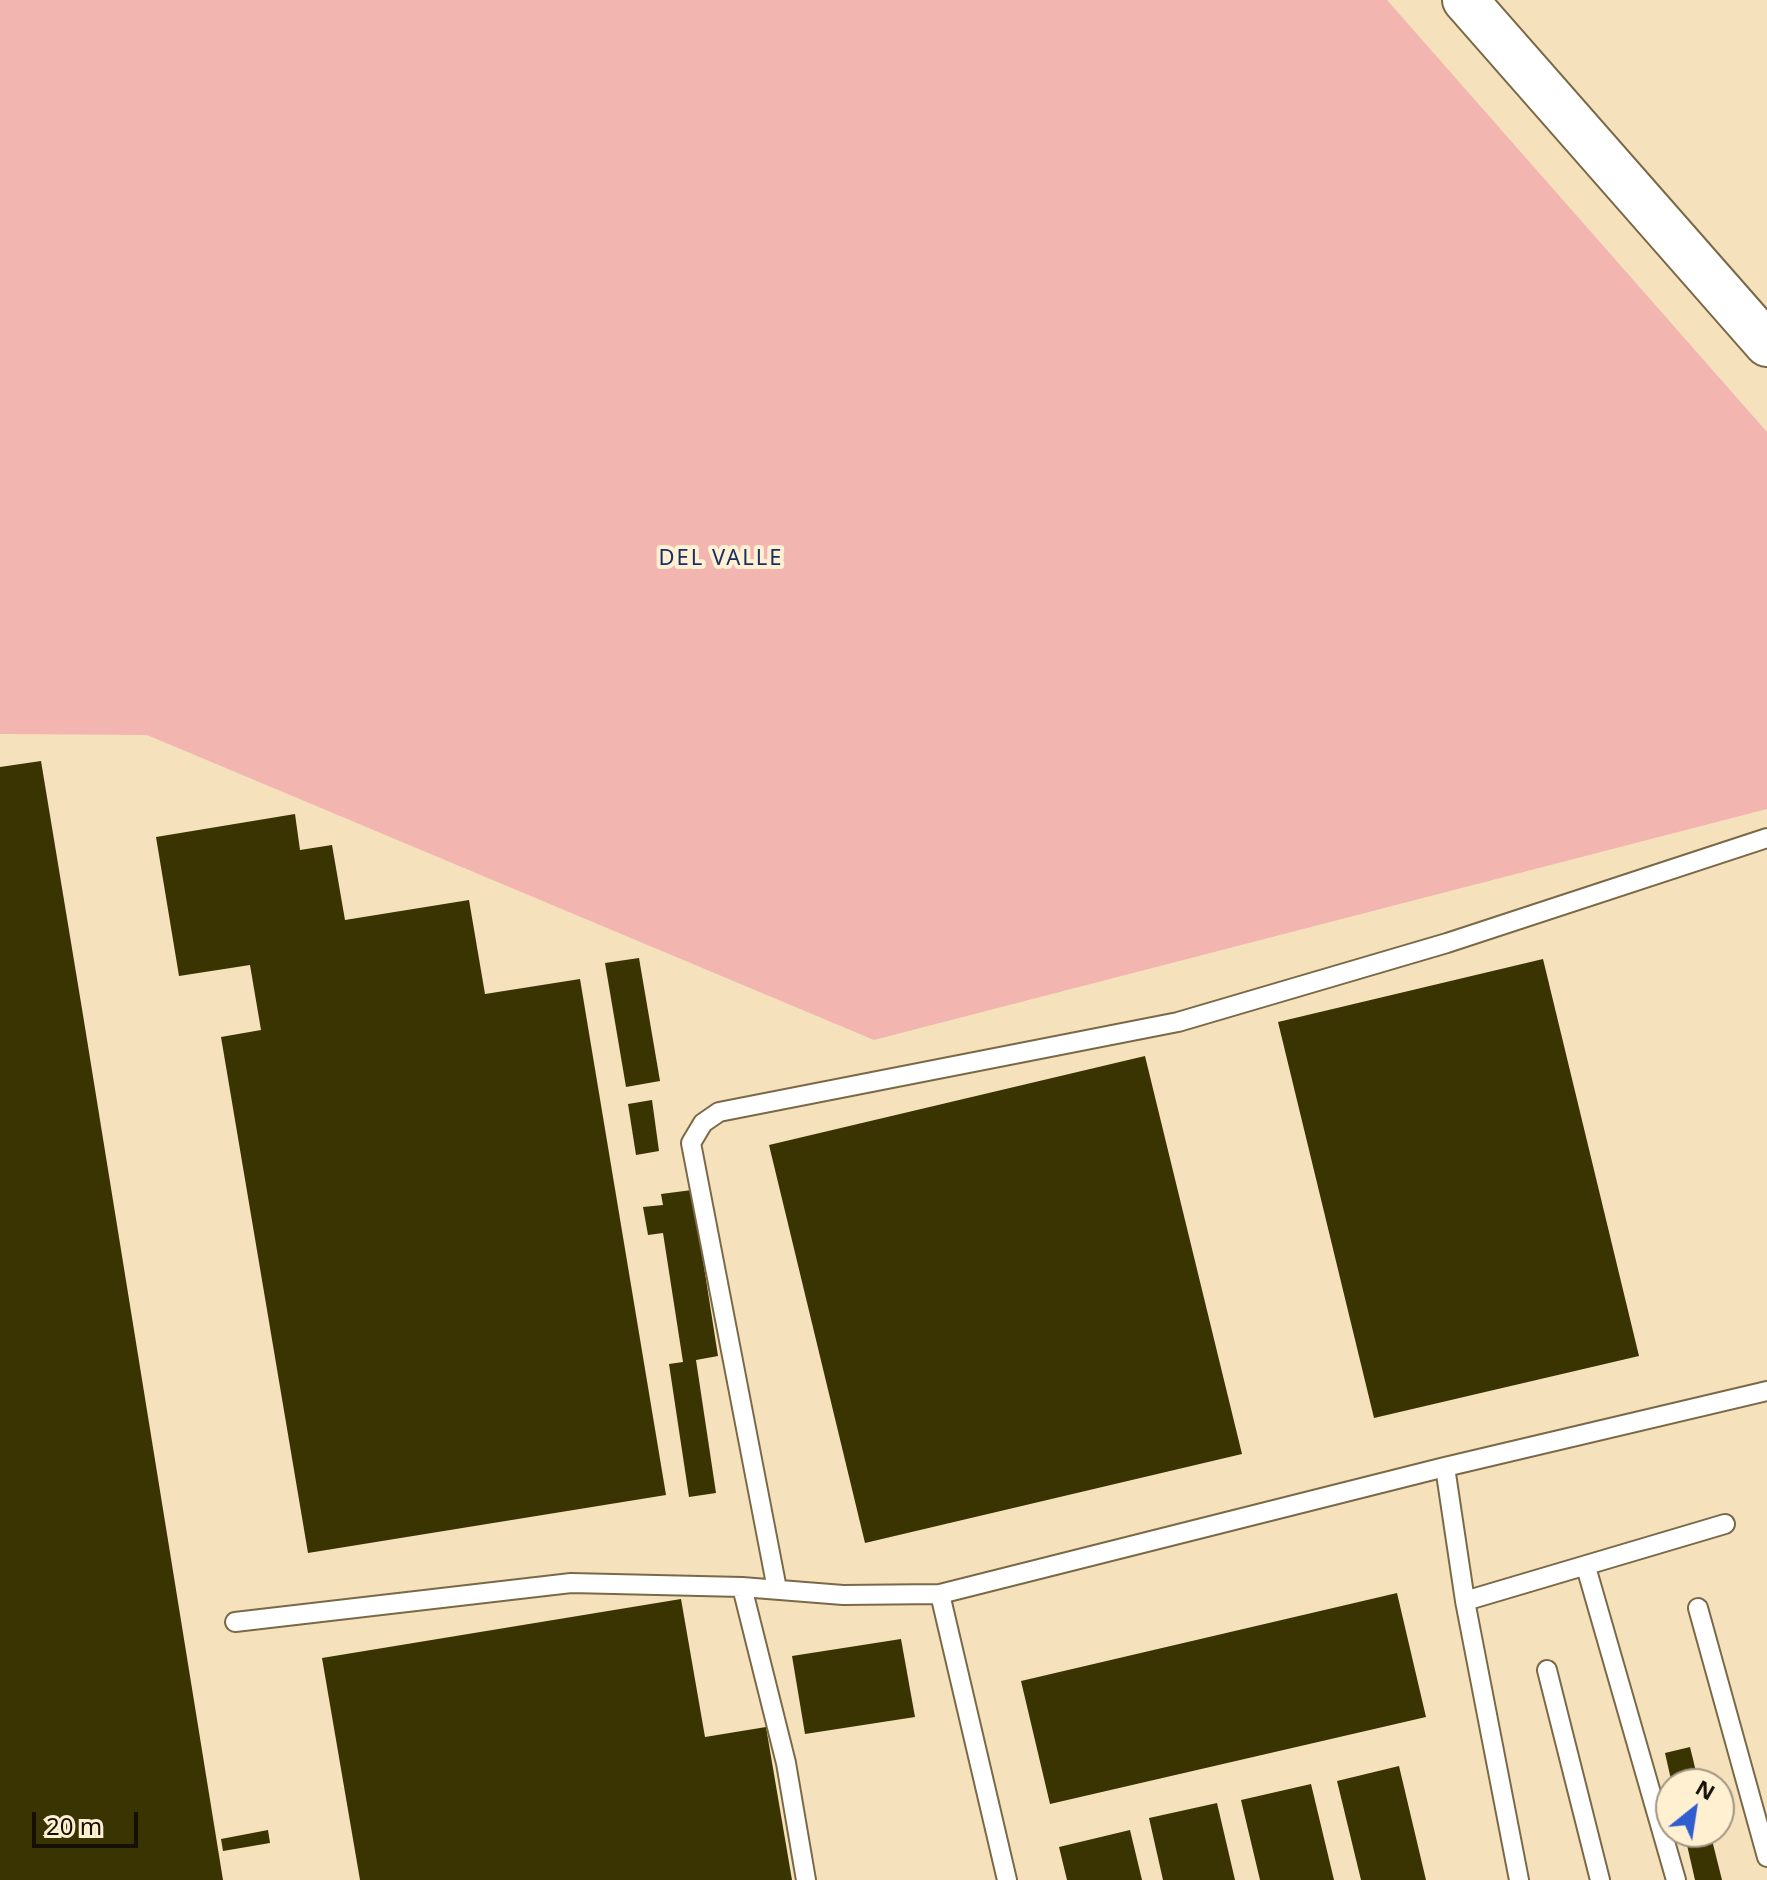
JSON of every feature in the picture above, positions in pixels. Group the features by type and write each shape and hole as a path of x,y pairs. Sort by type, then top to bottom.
{"street":[{"path":"1465,0 1767,344"}],"lane":[{"path":"777,1589 691,1143 703,1123 719,1112 1178,1022 1447,943 1767,838"},
{"path":"235,1622 571,1583 742,1587 843,1595 940,1594 1445,1467 1767,1391"},
{"path":"1445,1467 1465,1601 1519,1880"},
{"path":"1465,1601 1725,1524"},
{"path":"1586,1567 1676,1880"},
{"path":"742,1587 786,1763 806,1880"},
{"path":"940,1594 1007,1880"},
{"path":"1698,1608 1767,1857"},
{"path":"1547,1670 1600,1880"}],"shaded area":[{"path":"0,0 1387,0 1767,432 1767,809 874,1040 147,735 0,734"}],"building":[{"path":"41,761 223,1880 0,1880 0,767"},
{"path":"295,814 300,850 332,845 345,920 469,900 485,994 580,979 666,1495 308,1553 221,1037 261,1030 250,965 179,976 156,837"},
{"path":"639,958 660,1081 626,1087 605,963"},
{"path":"1543,959 1639,1356 1374,1418 1278,1022"},
{"path":"1145,1056 1242,1454 865,1543 769,1145"},
{"path":"652,1100 659,1151 636,1155 628,1104"},
{"path":"692,1190 718,1356 696,1360 716,1493 689,1497 669,1364 683,1362 663,1233 648,1235 643,1207 663,1205 661,1194"},
{"path":"1397,1593 1426,1717 1050,1804 1021,1681"},
{"path":"681,1599 705,1737 766,1727 792,1880 360,1880 322,1658"},
{"path":"901,1639 915,1717 805,1734 792,1656"},
{"path":"1690,1747 1695,1768 1668,1768 1665,1753"},
{"path":"1399,1766 1426,1880 1361,1880 1337,1781"},
{"path":"1311,1784 1334,1880 1260,1880 1241,1800"},
{"path":"1217,1803 1235,1880 1163,1880 1149,1818"},
{"path":"268,1830 270,1843 223,1851 221,1839"},
{"path":"1130,1830 1142,1880 1067,1880 1059,1847"},
{"path":"1688,1848 1714,1848 1722,1880 1695,1880"}],"district":[{"name":"DEL VALLE","path":"721,559"}]}
